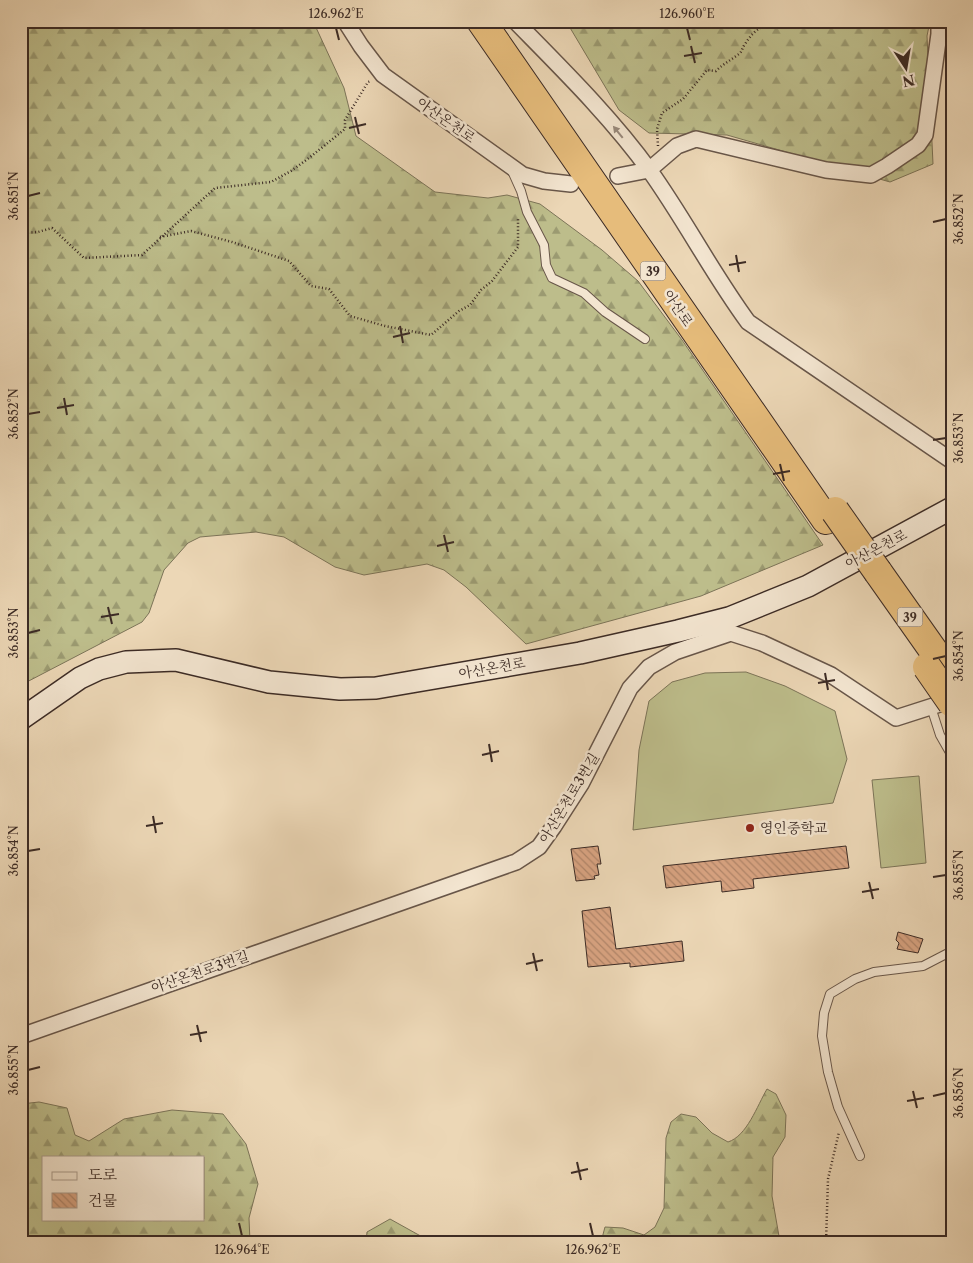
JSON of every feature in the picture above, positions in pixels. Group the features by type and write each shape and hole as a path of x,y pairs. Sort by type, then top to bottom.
{"highway":[{"name":"아산로","path":"480,21 830,516"},
{"name":"아산로","path":"501,21 830,516"},
{"name":"39","path":"830,516 940,669 945,704"}],"main road":[{"name":"아산온천로","path":"21,719 80,678 99,669 126,662 176,660 269,682 340,689 376,688 729,625 808,586 952,508"}],"street":[{"name":"아산온천로","path":"345,21 383,75 523,175 544,181 571,184"},
{"path":"515,21 600,111 649,170 748,322 952,461"},
{"path":"618,176 649,170 677,146 696,139 826,170 871,175 888,166 918,145 925,135 943,28"},
{"path":"729,625 762,643 831,675 896,718 945,704"},
{"name":"아산온천로3번길","path":"21,1036 516,862 539,847 554,826 581,784 630,688 649,667 729,625"}],"lane":[{"path":"509,164 521,191 527,212 544,244 546,265 552,278 584,293 605,312 645,339"},
{"path":"945,704 940,735 952,756"},
{"path":"860,1156 838,1107 828,1072 822,1036 824,1013 830,994 855,979 874,972 923,966 952,951"}],"path":[{"path":"661,159 658,152 657,129 662,113 683,99 707,70 716,71 723,64 741,53 744,45 759,28 766,26 767,21"},
{"path":"21,233 38,232 52,228 84,258 142,255 214,188 271,182 309,158 345,129 345,120 368,82 383,75"},
{"path":"160,237 191,231 268,254 289,262 311,286 329,289 350,316 385,326 431,335 454,314 470,305 481,290 492,281 518,246 519,227 517,212"},
{"path":"826,1242 828,1179 839,1132 838,1107"}],"green space":[{"path":"21,21 313,21 344,88 356,136 435,192 488,198 507,195 540,204 602,250 638,281 682,340 823,545 701,596 526,644 466,587 444,570 427,564 364,575 335,567 284,537 256,532 200,537 188,543 164,570 149,613 142,622 21,685"},
{"path":"566,21 930,21 927,36 933,164 890,182 727,135 649,133 619,110"},
{"path":"746,672 785,686 835,711 847,759 833,803 633,830 639,750 649,701 672,682 705,673"},
{"path":"919,776 926,863 881,868 872,780"},
{"path":"767,1089 776,1094 786,1115 785,1137 773,1157 772,1196 780,1242 601,1242 605,1227 623,1228 644,1235 655,1227 664,1208 666,1138 671,1122 681,1114 696,1117 712,1133 728,1142 741,1134"},
{"path":"39,1102 67,1108 75,1135 89,1141 124,1119 172,1110 223,1114 246,1144 258,1184 249,1218 250,1242 21,1242 21,1104"},
{"path":"390,1219 426,1239 427,1242 366,1242 367,1232"}],"building":[{"path":"598,846 601,864 597,864 599,875 594,876 595,879 576,881 571,849"},
{"path":"846,846 849,868 753,879 754,888 722,892 721,881 666,888 663,866"},
{"path":"610,907 616,949 682,941 684,961 630,967 630,963 588,967 582,911"},
{"path":"898,932 923,939 918,953 897,949 899,943 896,940"}],"place":[{"name":"영인중학교","path":"750,828"}]}
